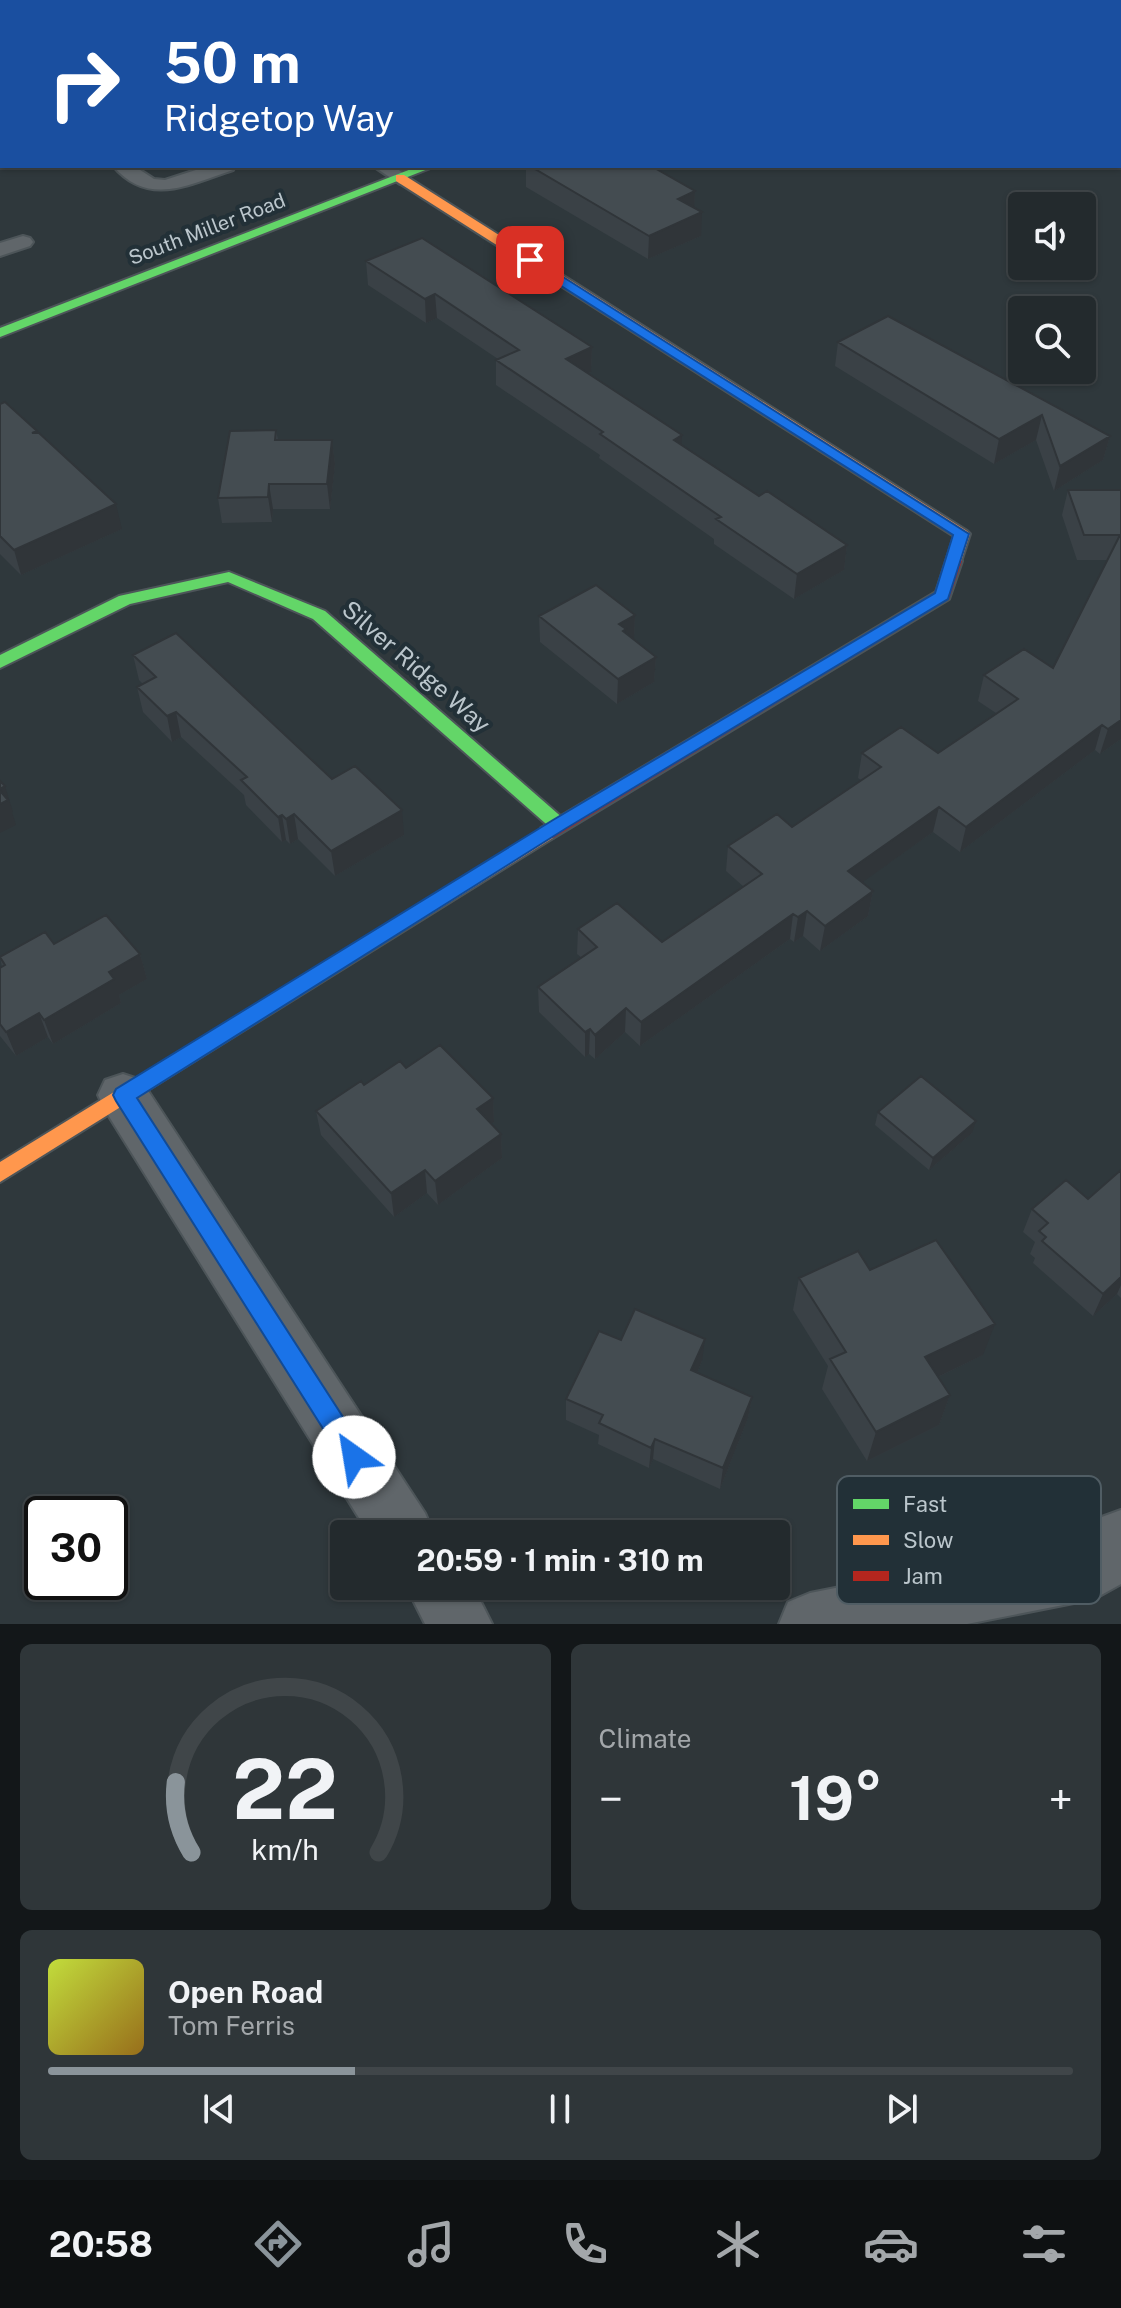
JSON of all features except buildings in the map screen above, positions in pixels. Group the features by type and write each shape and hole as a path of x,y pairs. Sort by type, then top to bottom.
{"street":[{"name":"South Miller Road","path":"0,333 424,168"},
{"path":"0,1173 559,825 943,595 962,534 400,178"},
{"name":"Silver Ridge Way","path":"0,662 125,600 229,577 319,615 559,825"},
{"path":"123,1095 395,1520"},
{"path":"1101,1561 1121,1540"},
{"path":"446,1600 461,1624"},
{"path":"810,1624 911,1604"}],"lane":[{"path":"125,168 149,184 166,186 220,168"},
{"path":"385,168 400,178"},
{"path":"0,250 23,242"}],"traffic: fast":[{"path":"0,333 424,168"},
{"path":"0,662 125,600 229,577 319,615 559,825"}],"traffic: slow":[{"path":"400,178 962,534 954,561"},
{"path":"0,1173 547,833"}],"traffic: jam":[{"path":"547,833 943,595 954,561"}],"route":[{"path":"354,1457 123,1095 559,825 943,595 962,534 530,260"}]}
